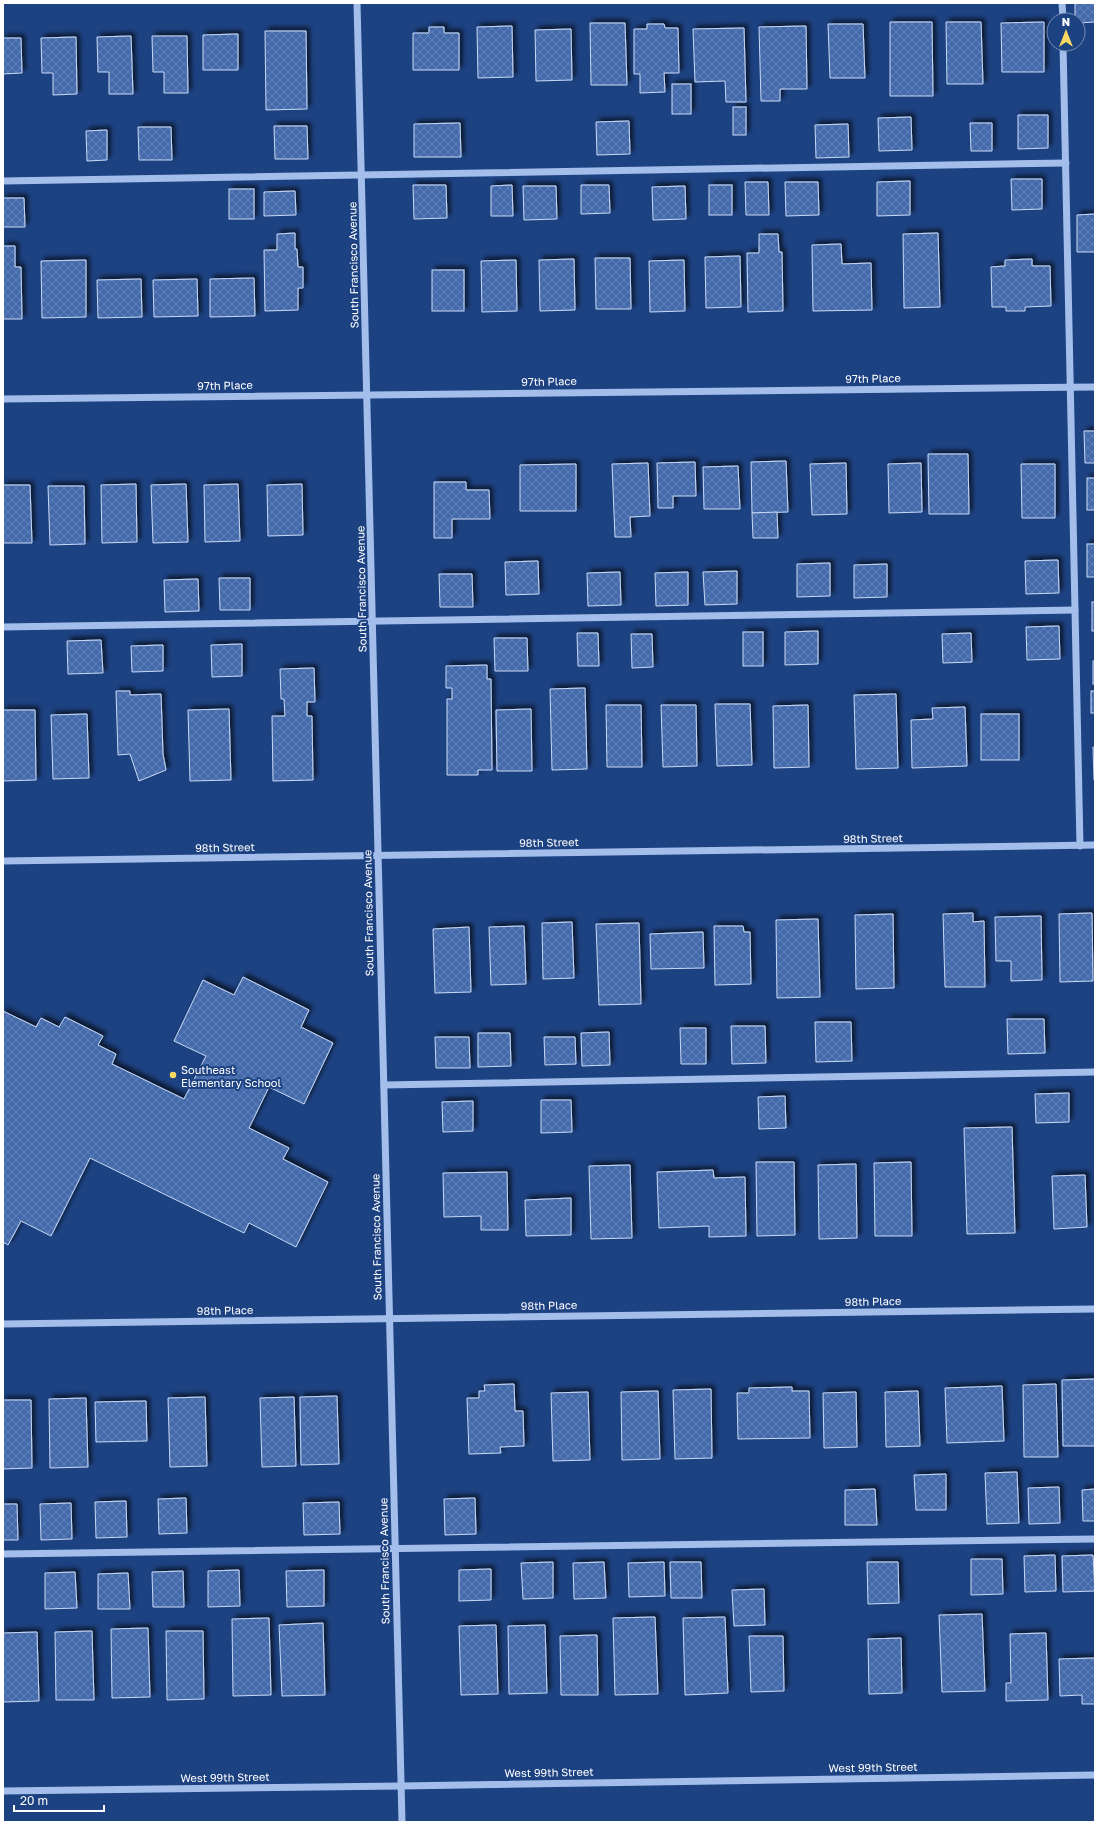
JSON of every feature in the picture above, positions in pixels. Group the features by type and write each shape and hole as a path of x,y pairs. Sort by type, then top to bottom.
{"street":[{"name":"South Francisco Avenue","path":"357,3 402,1822"},
{"path":"1063,52 1080,846"},
{"path":"3,181 1066,163"},
{"name":"97th Place","path":"3,399 1095,387"},
{"path":"3,627 1075,610"},
{"name":"98th Street","path":"3,861 1095,846"},
{"path":"384,1085 1095,1072"},
{"name":"98th Place","path":"3,1324 1095,1309"},
{"path":"3,1554 1095,1539"},
{"name":"West 99th Street","path":"3,1791 1095,1775"}],"building":[{"path":"1075,3 1095,3 1095,22 1086,23 1086,12 1075,12"},
{"path":"890,22 932,22 933,96 890,96"},
{"path":"946,22 981,22 983,84 947,84"},
{"path":"1044,22 1044,72 1002,72 1001,23"},
{"path":"590,23 625,23 627,85 591,85"},
{"path":"647,24 664,24 665,28 678,28 679,73 664,73 665,92 640,93 640,74 634,74 634,29 647,29"},
{"path":"828,24 863,24 865,78 830,78"},
{"path":"512,26 513,77 478,78 477,27"},
{"path":"806,26 807,89 780,89 780,101 761,101 759,27"},
{"path":"429,27 444,27 444,33 459,33 459,70 413,70 413,33 429,33"},
{"path":"744,28 746,102 726,102 725,81 695,82 693,29"},
{"path":"571,29 572,80 536,81 535,30"},
{"path":"265,31 306,31 307,109 266,110"},
{"path":"238,34 238,70 203,70 203,35"},
{"path":"131,36 133,94 109,94 109,72 98,72 97,37"},
{"path":"152,36 187,36 188,93 164,93 164,72 153,72"},
{"path":"76,37 77,94 53,95 53,73 42,73 41,38"},
{"path":"3,38 21,38 22,73 3,74"},
{"path":"672,84 691,84 691,114 672,114"},
{"path":"733,107 746,107 746,135 733,135"},
{"path":"1018,115 1048,115 1048,148 1018,149"},
{"path":"911,117 912,150 879,151 878,118"},
{"path":"629,121 630,154 597,155 596,122"},
{"path":"460,123 461,157 414,157 414,124"},
{"path":"970,123 992,123 992,151 971,151"},
{"path":"848,124 849,157 816,158 815,125"},
{"path":"274,126 307,126 308,159 275,159"},
{"path":"138,127 171,127 172,160 139,160"},
{"path":"107,130 107,160 87,161 86,131"},
{"path":"1011,179 1042,179 1042,209 1012,210"},
{"path":"910,181 910,215 877,216 877,182"},
{"path":"745,182 768,182 769,215 746,215"},
{"path":"785,182 818,182 819,215 786,216"},
{"path":"413,185 446,185 447,218 414,219"},
{"path":"512,185 513,216 491,216 491,186"},
{"path":"581,185 609,185 610,213 581,214"},
{"path":"709,185 732,185 732,215 709,215"},
{"path":"523,186 556,186 557,219 524,220"},
{"path":"685,186 686,219 653,220 652,187"},
{"path":"229,189 254,189 254,219 229,219"},
{"path":"295,191 296,215 264,216 264,192"},
{"path":"3,198 24,198 25,227 3,227"},
{"path":"1095,214 1095,252 1077,252 1077,215"},
{"path":"295,233 295,249 297,249 298,267 303,267 303,288 298,288 298,310 265,311 264,250 277,250 277,234"},
{"path":"938,233 940,307 904,308 903,234"},
{"path":"759,234 778,234 779,252 782,252 783,311 748,312 747,253 759,253"},
{"path":"841,244 842,264 871,263 872,310 813,311 812,245"},
{"path":"3,246 15,246 15,267 21,267 22,319 3,319"},
{"path":"740,256 741,307 706,308 705,257"},
{"path":"595,258 630,258 631,309 596,309"},
{"path":"574,259 575,310 540,311 539,260"},
{"path":"1032,259 1032,266 1050,266 1051,306 1025,307 1025,311 1006,311 1006,307 992,307 991,267 1005,266 1005,260"},
{"path":"86,260 86,317 42,318 41,261"},
{"path":"516,260 517,311 482,312 481,261"},
{"path":"684,260 685,311 650,312 649,261"},
{"path":"432,270 464,270 464,311 432,311"},
{"path":"254,278 255,316 210,317 210,279"},
{"path":"141,279 142,317 98,318 97,280"},
{"path":"197,279 198,316 154,317 153,280"},
{"path":"1084,431 1095,431 1095,463 1085,463"},
{"path":"928,454 968,454 969,514 929,514"},
{"path":"786,461 788,512 752,513 751,462"},
{"path":"695,462 696,496 673,496 673,508 658,508 657,463"},
{"path":"648,463 650,516 630,517 631,537 615,537 612,464"},
{"path":"846,463 847,514 812,515 810,464"},
{"path":"921,463 922,512 889,513 888,464"},
{"path":"576,464 576,511 520,511 520,465"},
{"path":"1021,464 1055,464 1055,518 1022,518"},
{"path":"738,466 740,509 704,509 703,467"},
{"path":"1087,478 1095,478 1095,510 1087,510"},
{"path":"434,482 466,482 466,490 489,490 490,519 452,519 452,538 434,538"},
{"path":"136,484 137,542 102,543 101,485"},
{"path":"186,484 188,542 153,543 151,485"},
{"path":"238,484 240,541 205,542 204,485"},
{"path":"302,484 303,535 268,536 267,485"},
{"path":"3,485 30,485 32,543 3,543"},
{"path":"48,486 84,486 85,544 50,545"},
{"path":"777,512 778,538 753,538 752,513"},
{"path":"1087,544 1095,544 1095,577 1087,577"},
{"path":"1058,560 1059,593 1026,594 1025,561"},
{"path":"538,561 539,594 506,595 505,562"},
{"path":"830,563 830,596 797,597 797,564"},
{"path":"887,564 887,597 854,598 854,565"},
{"path":"737,571 737,604 705,605 703,572"},
{"path":"620,572 621,605 588,606 587,573"},
{"path":"688,572 688,605 656,606 655,573"},
{"path":"439,574 472,574 473,607 440,607"},
{"path":"219,578 250,578 250,610 220,610"},
{"path":"198,579 199,611 165,612 164,580"},
{"path":"1092,602 1095,602 1095,631 1092,631"},
{"path":"1059,626 1060,659 1027,660 1026,627"},
{"path":"818,631 818,664 785,665 785,632"},
{"path":"743,632 763,632 763,666 743,666"},
{"path":"577,633 598,633 599,666 578,666"},
{"path":"971,633 972,662 943,663 942,634"},
{"path":"631,634 652,634 653,667 632,668"},
{"path":"494,638 527,638 528,671 495,671"},
{"path":"101,640 103,673 68,674 67,641"},
{"path":"242,644 242,676 212,677 211,645"},
{"path":"163,645 163,671 132,672 131,646"},
{"path":"1093,661 1095,661 1095,684 1093,684"},
{"path":"487,665 487,679 491,679 492,770 478,770 478,775 447,775 447,699 452,699 452,688 446,688 446,666"},
{"path":"314,668 315,702 307,702 307,716 312,716 313,780 273,781 272,716 285,716 284,699 281,699 280,669"},
{"path":"585,688 587,769 552,770 550,689"},
{"path":"116,691 130,691 130,695 161,694 163,754 166,770 139,781 130,754 118,755"},
{"path":"1091,691 1095,691 1095,713 1091,713"},
{"path":"896,694 898,768 856,769 854,695"},
{"path":"715,704 750,704 752,765 717,766"},
{"path":"606,705 641,705 642,767 607,767"},
{"path":"661,705 696,705 697,766 663,767"},
{"path":"808,705 809,767 774,768 773,706"},
{"path":"965,707 967,766 912,768 911,720 933,719 932,708"},
{"path":"229,709 231,780 190,781 188,710"},
{"path":"531,709 532,771 497,771 496,710"},
{"path":"3,710 35,710 36,780 3,781"},
{"path":"87,714 89,778 53,779 51,715"},
{"path":"981,714 1019,714 1019,760 981,760"},
{"path":"1093,747 1095,747 1095,780 1094,780"},
{"path":"973,913 973,922 984,921 985,987 945,987 943,914"},
{"path":"1092,913 1093,981 1060,982 1059,914"},
{"path":"893,914 894,988 856,989 855,915"},
{"path":"1041,916 1042,980 1011,981 1011,961 996,961 995,917"},
{"path":"818,919 820,997 777,998 776,920"},
{"path":"572,922 574,978 543,979 542,923"},
{"path":"639,923 641,1004 599,1005 596,924"},
{"path":"524,926 526,984 491,985 489,927"},
{"path":"714,926 743,926 744,932 750,932 751,984 715,985"},
{"path":"469,927 471,992 435,993 433,929"},
{"path":"703,932 704,968 651,969 650,934"},
{"path":"243,977 309,1010 301,1027 333,1043 304,1104 269,1087 249,1128 289,1148 283,1159 328,1182 296,1247 249,1223 244,1233 90,1158 51,1236 21,1221 8,1245 3,1242 3,1011 36,1027 41,1018 59,1027 65,1017 103,1036 98,1045 116,1054 112,1064 184,1099 206,1056 174,1041 203,980 234,995"},
{"path":"1007,1019 1044,1019 1045,1053 1008,1054"},
{"path":"815,1022 851,1022 852,1061 816,1062"},
{"path":"731,1026 765,1026 766,1063 732,1064"},
{"path":"680,1028 706,1028 706,1064 681,1064"},
{"path":"609,1032 610,1065 582,1066 581,1033"},
{"path":"478,1033 510,1033 511,1066 478,1067"},
{"path":"435,1037 469,1037 470,1068 436,1068"},
{"path":"544,1037 575,1037 576,1064 545,1065"},
{"path":"1069,1093 1069,1122 1036,1123 1035,1094"},
{"path":"785,1096 786,1128 759,1129 758,1097"},
{"path":"541,1100 571,1100 572,1132 541,1133"},
{"path":"473,1101 473,1131 443,1132 442,1102"},
{"path":"1012,1127 1015,1233 967,1234 964,1128"},
{"path":"756,1162 794,1162 795,1235 757,1236"},
{"path":"911,1162 912,1236 875,1236 874,1163"},
{"path":"856,1164 857,1238 819,1239 818,1165"},
{"path":"630,1165 632,1238 591,1239 589,1166"},
{"path":"713,1170 714,1178 745,1177 746,1236 709,1237 709,1226 659,1228 657,1172"},
{"path":"507,1172 508,1230 481,1230 481,1216 444,1217 443,1173"},
{"path":"1085,1175 1087,1227 1054,1229 1052,1176"},
{"path":"571,1198 571,1235 526,1236 525,1200"},
{"path":"1095,1379 1095,1446 1063,1446 1062,1380"},
{"path":"514,1384 515,1411 523,1411 524,1446 500,1447 501,1453 469,1454 467,1398 479,1398 479,1391 485,1391 484,1385"},
{"path":"1056,1384 1058,1457 1024,1457 1023,1385"},
{"path":"1002,1386 1004,1441 947,1443 945,1388"},
{"path":"792,1387 792,1391 809,1391 810,1438 738,1439 737,1393 749,1393 749,1388"},
{"path":"711,1389 712,1458 675,1459 673,1390"},
{"path":"658,1391 660,1459 622,1460 621,1392"},
{"path":"918,1391 920,1446 886,1447 885,1392"},
{"path":"588,1392 590,1460 553,1461 551,1393"},
{"path":"856,1392 857,1447 824,1448 823,1393"},
{"path":"337,1396 339,1464 301,1465 300,1397"},
{"path":"205,1397 207,1466 170,1467 168,1398"},
{"path":"294,1397 296,1466 262,1467 260,1398"},
{"path":"86,1398 88,1467 50,1468 49,1399"},
{"path":"3,1400 31,1400 32,1468 3,1469"},
{"path":"146,1401 147,1441 96,1442 95,1402"},
{"path":"1017,1472 1019,1523 987,1524 985,1473"},
{"path":"946,1474 946,1510 916,1510 914,1475"},
{"path":"1059,1487 1060,1523 1029,1524 1028,1488"},
{"path":"875,1489 877,1525 845,1525 845,1490"},
{"path":"1095,1489 1095,1521 1083,1521 1082,1490"},
{"path":"186,1498 187,1533 159,1534 158,1499"},
{"path":"475,1498 476,1534 445,1535 444,1499"},
{"path":"126,1501 127,1537 96,1538 95,1502"},
{"path":"339,1502 340,1534 304,1535 303,1503"},
{"path":"71,1503 72,1539 41,1540 40,1504"},
{"path":"3,1504 17,1504 18,1540 3,1540"},
{"path":"1055,1555 1056,1591 1025,1592 1024,1556"},
{"path":"1093,1555 1095,1591 1063,1592 1062,1556"},
{"path":"971,1559 1002,1559 1003,1594 971,1595"},
{"path":"553,1562 553,1598 523,1599 521,1563"},
{"path":"604,1562 606,1598 574,1599 573,1563"},
{"path":"664,1562 665,1596 629,1597 628,1563"},
{"path":"670,1562 701,1562 702,1598 671,1598"},
{"path":"867,1562 898,1562 899,1603 868,1604"},
{"path":"491,1569 491,1600 459,1601 459,1570"},
{"path":"239,1570 240,1606 208,1607 208,1571"},
{"path":"324,1570 324,1606 287,1607 286,1571"},
{"path":"183,1571 184,1607 153,1607 152,1572"},
{"path":"75,1572 77,1608 45,1609 45,1573"},
{"path":"128,1573 130,1609 98,1609 98,1574"},
{"path":"764,1589 765,1625 734,1626 732,1590"},
{"path":"982,1614 985,1691 942,1692 939,1615"},
{"path":"655,1617 658,1694 615,1695 613,1618"},
{"path":"725,1617 728,1693 685,1695 683,1618"},
{"path":"269,1618 271,1695 233,1696 232,1619"},
{"path":"323,1623 325,1695 282,1696 279,1625"},
{"path":"496,1625 498,1694 461,1695 459,1626"},
{"path":"545,1625 547,1693 509,1694 508,1626"},
{"path":"148,1628 150,1697 112,1698 111,1629"},
{"path":"92,1631 94,1700 56,1700 55,1632"},
{"path":"166,1631 203,1631 204,1699 167,1700"},
{"path":"37,1632 39,1701 3,1702 3,1633"},
{"path":"1046,1633 1048,1700 1006,1701 1006,1683 1011,1683 1010,1634"},
{"path":"597,1635 598,1695 561,1695 560,1636"},
{"path":"749,1636 783,1636 784,1691 751,1692"},
{"path":"901,1638 902,1693 869,1694 868,1639"},
{"path":"1095,1658 1095,1704 1082,1704 1082,1695 1060,1696 1059,1659"}],"place":[{"name":"Southeast Elementary School","path":"173,1075"}]}
